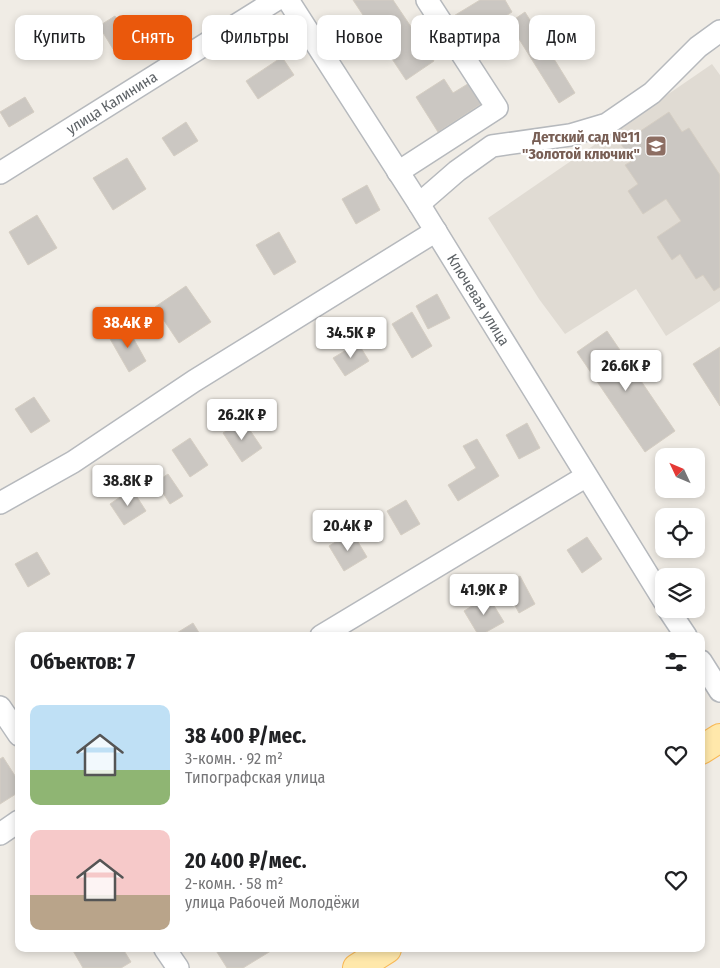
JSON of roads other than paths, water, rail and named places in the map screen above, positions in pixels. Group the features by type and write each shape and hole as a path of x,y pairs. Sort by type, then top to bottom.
{"main road":[{"path":"705,747 720,738"},
{"path":"357,968 383,952"}],"street":[{"name":"улица Калинина","path":"0,173 276,0"},
{"name":"Ключевая улица","path":"288,0 436,231 585,477 655,587"},
{"path":"398,172 497,108 427,0"},
{"path":"419,204 457,171 492,146 570,135 607,124 652,93 698,47 720,31"},
{"path":"0,503 73,462 194,381 436,231"},
{"path":"327,632 585,477"},
{"path":"674,618 683,632"},
{"path":"705,667 720,691"},
{"path":"0,707 15,729"},
{"path":"0,834 15,824"},
{"path":"167,952 178,968"}],"place":[{"name":"Детский сад №11 \"Золотой ключик\"","path":"656,146"}]}
